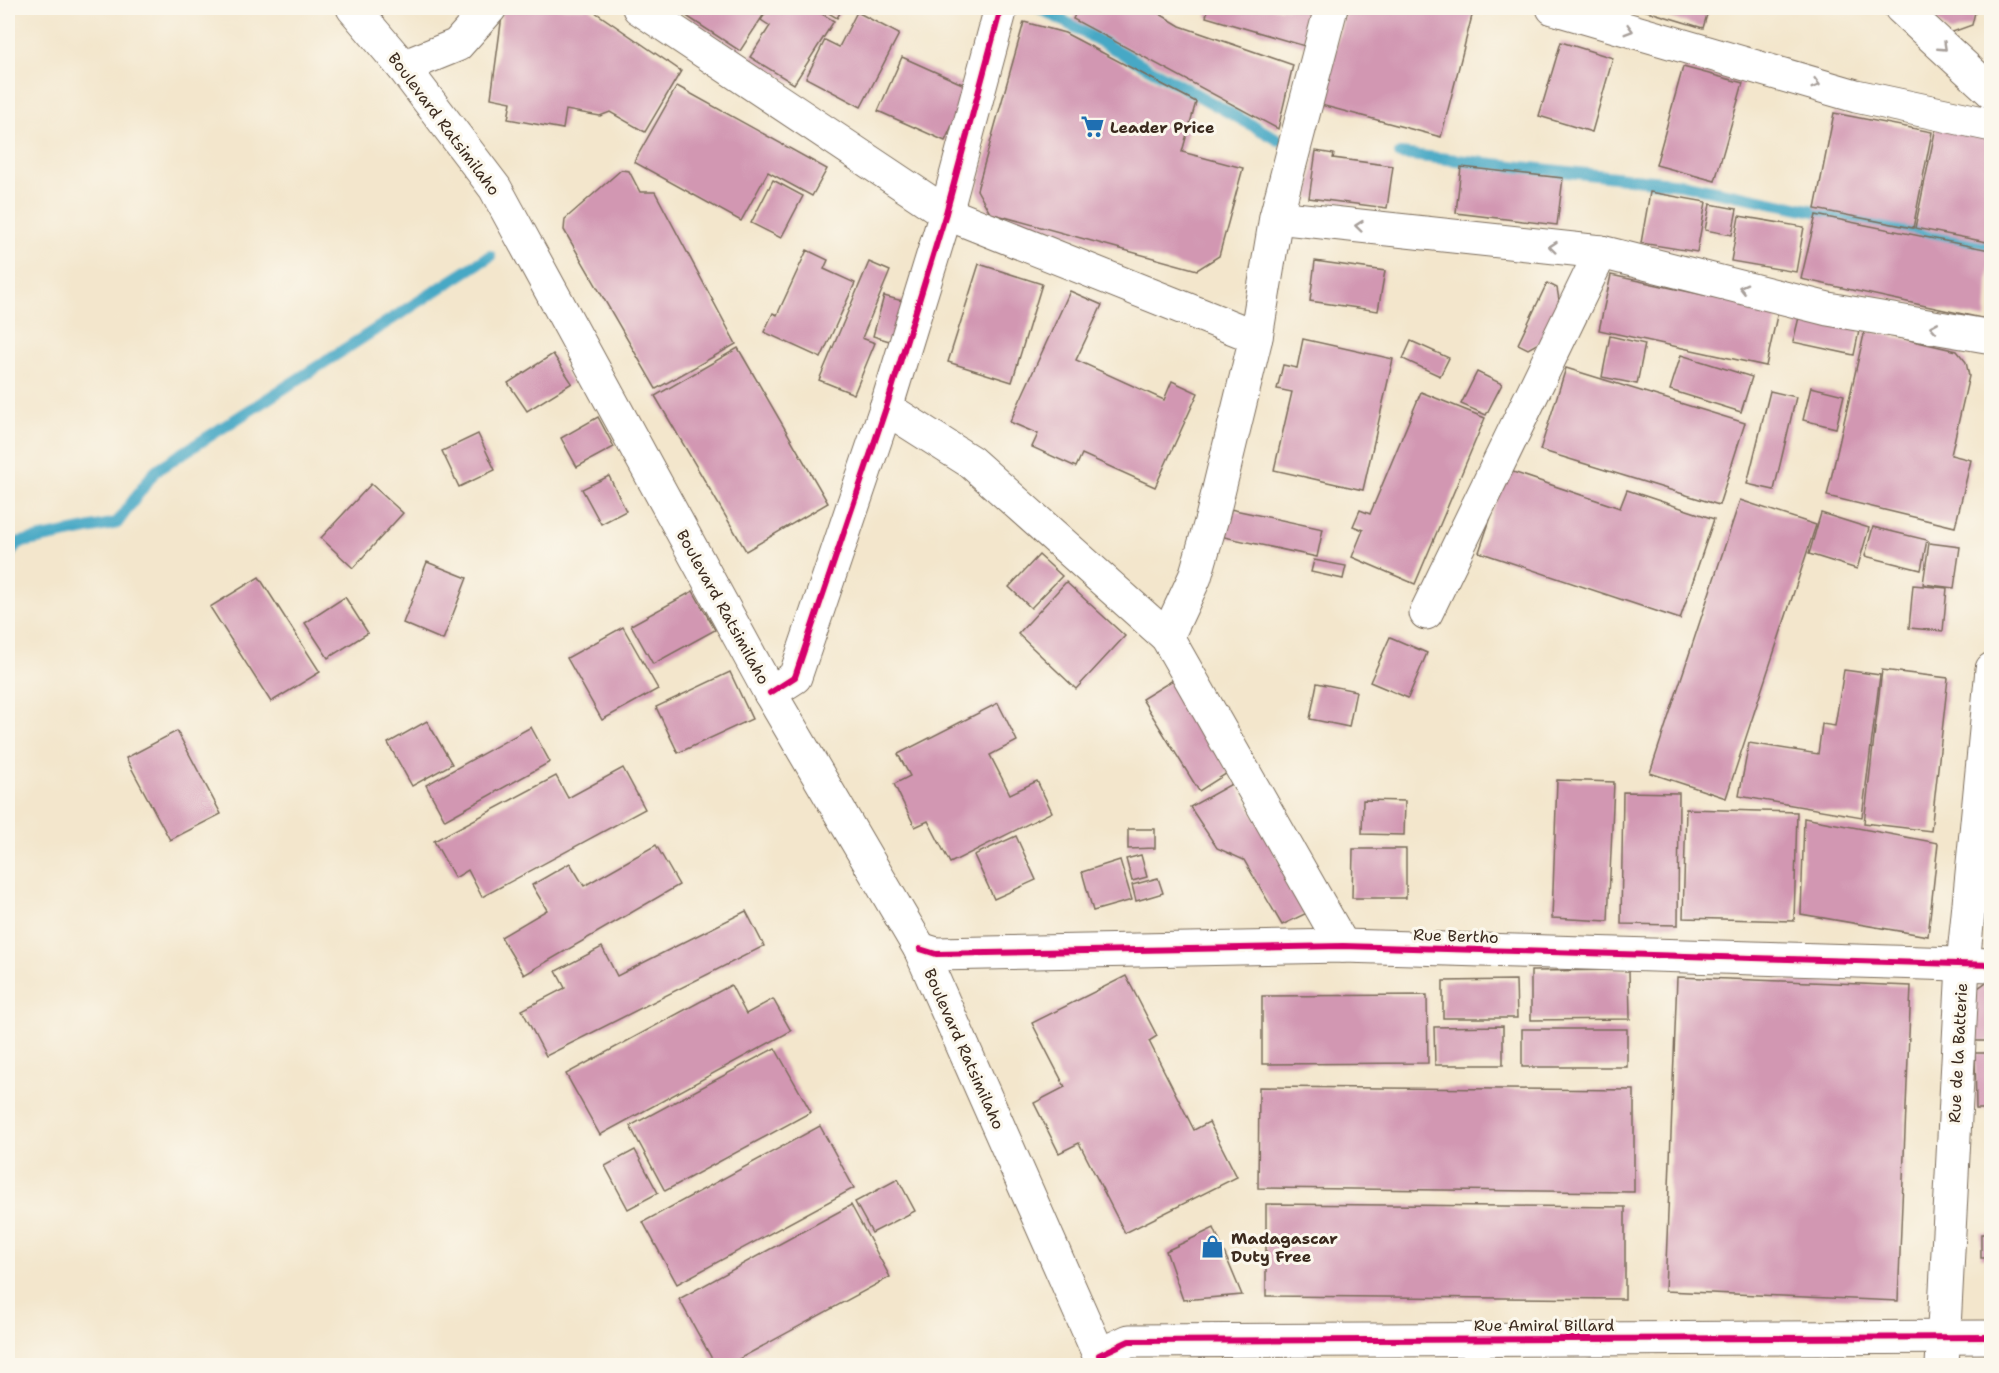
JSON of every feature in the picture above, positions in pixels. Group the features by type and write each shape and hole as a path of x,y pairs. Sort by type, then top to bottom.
{"street":[{"name":"Boulevard Ratsimilaho","path":"353,8 403,68 495,188 770,693 920,949 1102,1360"},
{"path":"403,68 457,45 490,8"},
{"path":"639,8 946,213 1256,337"},
{"path":"770,693 795,677 886,408 946,213 1000,8"},
{"path":"1167,637 1195,577 1215,507 1256,337 1276,217 1331,8"},
{"path":"1553,8 1856,96 1992,125"},
{"path":"1901,8 1992,92"},
{"path":"1276,217 1600,252 1828,309 1992,338"},
{"path":"1426,613 1600,252"},
{"path":"886,408 971,462 1167,637 1342,946"},
{"name":"Rue de la Batterie","path":"1942,1351 1977,965 1992,669"},
{"name":"Rue Bertho","path":"920,949 936,954 1342,946 1977,965"},
{"name":"Rue Amiral Billard","path":"1102,1360 1129,1341 1942,1351 1992,1337"}],"building":[{"path":"503,8 589,8 681,71 645,132 610,112 600,116 566,110 563,129 508,119 511,102 491,98"},
{"path":"690,8 768,8 740,51 685,15"},
{"path":"769,8 812,8 834,21 794,84 750,57 770,26 761,20"},
{"path":"820,8 843,8 837,18"},
{"path":"1078,8 1150,8 1180,26 1293,65 1278,129 1073,19"},
{"path":"1208,8 1316,8 1305,46 1206,17"},
{"path":"1346,8 1474,8 1441,137 1321,105"},
{"path":"1637,8 1709,8 1703,28"},
{"path":"1934,8 1976,8 1972,25 1950,33 1932,16"},
{"path":"857,12 899,34 861,107 806,78 825,40 839,47"},
{"name":"Leader Price","path":"1024,22 1065,33 1196,102 1182,152 1243,168 1219,256 1197,270 990,213 977,190"},
{"path":"1561,42 1613,58 1592,132 1539,116"},
{"path":"902,57 969,87 945,141 878,111"},
{"path":"1683,67 1743,83 1715,181 1656,165"},
{"path":"677,86 827,169 812,196 768,172 741,221 634,162"},
{"path":"1834,113 1932,132 1913,228 1815,209"},
{"path":"1936,127 1992,139 1992,243 1915,228"},
{"path":"1316,151 1334,154 1333,158 1393,166 1387,208 1309,198"},
{"path":"1461,167 1563,178 1557,225 1456,213"},
{"path":"621,170 629,171 640,192 655,192 736,344 656,389 564,230 565,219"},
{"path":"773,180 803,196 781,238 751,223"},
{"path":"1650,192 1706,202 1697,252 1641,243"},
{"path":"1710,204 1737,209 1732,235 1705,230"},
{"path":"1816,215 1990,250 1986,319 1801,279"},
{"path":"1739,216 1804,227 1796,272 1731,261"},
{"path":"807,250 828,260 824,269 855,283 821,358 764,332 773,313 777,315"},
{"path":"1315,261 1385,271 1378,311 1310,301"},
{"path":"869,262 890,271 862,338 875,343 854,394 819,380"},
{"path":"979,264 1042,284 1012,382 948,362"},
{"path":"1611,275 1778,311 1766,366 1599,330"},
{"path":"1547,283 1557,288 1560,306 1544,340 1528,349 1518,344"},
{"path":"1070,291 1102,305 1076,360 1164,400 1172,381 1198,393 1155,487 1082,454 1076,467 1032,447 1038,434 1010,422"},
{"path":"884,296 910,303 899,344 873,336"},
{"path":"1800,313 1860,326 1854,355 1793,342"},
{"path":"1865,330 1957,351 1966,362 1969,376 1951,455 1971,460 1955,527 1827,496"},
{"path":"1610,336 1645,344 1637,384 1602,377"},
{"path":"1303,339 1393,359 1363,490 1274,470 1292,392 1277,389 1283,365 1297,368"},
{"path":"1411,341 1449,358 1440,376 1403,359"},
{"path":"738,348 828,503 746,551 655,396"},
{"path":"553,354 572,383 527,411 508,383"},
{"path":"1681,355 1752,377 1741,412 1670,390"},
{"path":"1566,368 1745,423 1719,505 1540,450"},
{"path":"1477,372 1502,384 1486,415 1461,404"},
{"path":"1811,387 1844,395 1836,428 1803,420"},
{"path":"1770,391 1796,397 1774,490 1747,484"},
{"path":"1421,392 1485,418 1415,584 1352,557 1363,530 1353,526 1360,510 1370,514"},
{"path":"598,417 614,447 577,467 561,438"},
{"path":"478,434 495,470 459,487 442,451"},
{"path":"1507,470 1620,508 1627,490 1714,519 1680,619 1479,552"},
{"path":"609,476 626,511 601,524 582,489"},
{"path":"371,484 403,513 353,568 321,538"},
{"path":"1740,500 1816,525 1726,798 1650,773"},
{"path":"1230,509 1323,529 1317,557 1224,537"},
{"path":"1821,513 1869,528 1857,569 1809,554"},
{"path":"1873,527 1927,540 1921,570 1865,556"},
{"path":"1929,543 1960,547 1954,588 1923,584"},
{"path":"1039,555 1062,576 1031,608 1009,587"},
{"path":"1314,560 1346,566 1343,579 1311,572"},
{"path":"427,562 467,578 443,640 403,623"},
{"path":"259,577 320,672 271,702 210,607"},
{"path":"1066,582 1125,636 1076,689 1018,634"},
{"path":"1913,585 1947,588 1943,631 1909,628"},
{"path":"693,591 715,630 653,664 631,625"},
{"path":"345,597 368,633 328,658 305,623"},
{"path":"623,627 658,689 602,720 567,658"},
{"path":"1390,637 1427,653 1408,698 1370,682"},
{"path":"1844,670 1880,675 1862,817 1739,796 1749,743 1818,754 1822,724 1835,726"},
{"path":"1882,670 1948,678 1931,831 1864,823"},
{"path":"730,672 752,719 678,753 656,707"},
{"path":"1173,680 1229,772 1199,791 1142,699"},
{"path":"1317,683 1356,691 1349,727 1310,719"},
{"path":"998,703 1017,741 990,755 1010,794 1037,781 1052,812 950,863 928,821 915,827 894,784 910,776 898,754"},
{"path":"427,721 452,764 412,786 388,743"},
{"path":"531,727 550,762 445,820 426,785"},
{"path":"177,731 221,814 170,840 126,758"},
{"path":"623,768 645,809 482,897 468,870 455,878 434,841 556,776 568,798"},
{"path":"1557,780 1614,782 1608,921 1552,918"},
{"path":"1235,782 1309,912 1282,925 1244,860 1217,848 1190,807"},
{"path":"1623,792 1679,793 1678,925 1621,924"},
{"path":"1363,800 1405,801 1404,835 1362,834"},
{"path":"1686,809 1797,812 1794,921 1683,918"},
{"path":"1804,818 1938,843 1928,936 1801,914"},
{"path":"1128,829 1155,829 1155,848 1128,849"},
{"path":"1016,836 1036,880 994,899 974,855"},
{"path":"656,845 679,885 524,975 501,937 547,910 532,885 570,863 584,886"},
{"path":"1353,849 1406,849 1406,898 1352,898"},
{"path":"1141,855 1147,877 1132,881 1126,859"},
{"path":"1120,860 1132,900 1093,911 1082,872"},
{"path":"1158,878 1163,893 1136,901 1132,885"},
{"path":"746,911 764,946 546,1056 522,1010 565,988 556,971 602,947 617,976"},
{"path":"1629,970 1630,1019 1531,1020 1531,971"},
{"path":"1126,976 1157,1036 1149,1041 1194,1130 1209,1122 1237,1177 1125,1233 1079,1143 1059,1153 1034,1103 1065,1087 1032,1023"},
{"path":"1677,977 1911,986 1898,1301 1665,1291"},
{"path":"1992,978 1992,1041 1974,1041 1974,991"},
{"path":"1516,980 1517,1018 1443,1018 1443,981"},
{"path":"731,985 746,1014 773,999 791,1031 600,1135 566,1074"},
{"path":"1427,995 1428,1063 1262,1064 1262,996"},
{"path":"1503,1026 1503,1065 1435,1065 1434,1027"},
{"path":"1522,1029 1627,1029 1627,1067 1522,1067"},
{"path":"775,1048 811,1112 665,1191 630,1126"},
{"path":"1975,1053 1992,1053 1992,1109 1976,1109"},
{"path":"1259,1087 1634,1090 1634,1192 1258,1188"},
{"path":"820,1126 854,1188 677,1284 643,1222"},
{"path":"635,1150 658,1193 628,1209 605,1166"},
{"path":"898,1179 915,1211 872,1233 855,1202"},
{"path":"1266,1204 1625,1207 1625,1299 1266,1296"},
{"path":"851,1205 890,1277 726,1366 716,1366 679,1299"},
{"path":"1214,1228 1242,1295 1183,1300 1166,1251"},
{"path":"1981,1234 1992,1234 1992,1258 1981,1258"}],"waterway":[{"path":"1040,8 1279,140"},
{"path":"1400,154 1681,184 1992,247"},
{"path":"8,556 17,543 117,523 155,471 490,256"}],"cycle path":[{"path":"770,693 795,677 886,408 946,213 1001,8"},
{"path":"920,949 936,954 1343,946 1992,965"},
{"path":"1099,1355 1129,1341 1992,1337"}],"place":[{"name":"Leader Price","path":"1092,127"},
{"name":"Madagascar Duty Free","path":"1213,1247"}]}
